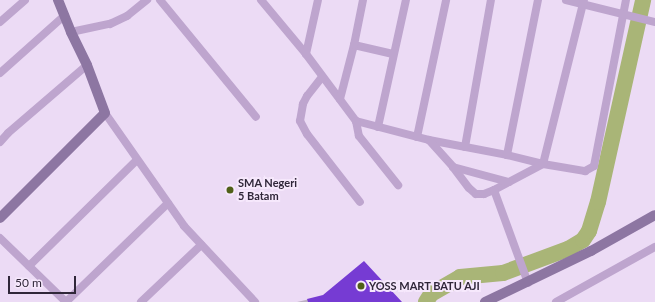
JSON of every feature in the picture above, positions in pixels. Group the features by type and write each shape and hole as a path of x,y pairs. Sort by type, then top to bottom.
{"street":[{"path":"0,22 25,0"},
{"path":"58,0 87,65 105,113 184,226 255,302"},
{"path":"71,32 110,24 127,16 147,0"},
{"path":"160,0 256,118"},
{"path":"261,0 268,4 340,99 356,121 359,136 398,185"},
{"path":"306,54 318,0"},
{"path":"340,99 354,45 363,0"},
{"path":"378,128 406,0"},
{"path":"417,137 446,0"},
{"path":"465,147 491,0"},
{"path":"507,155 538,0"},
{"path":"566,0 584,2 625,15 655,22"},
{"path":"356,121 378,128 429,140 507,155 543,164 585,171 594,166 625,15 626,0"},
{"path":"429,140 453,167 472,192 480,195 494,190 543,164 584,2"},
{"path":"0,73 65,15"},
{"path":"354,45 393,54"},
{"path":"0,142 8,133 87,65"},
{"path":"322,77 307,96 302,109 300,121 307,134 360,202"},
{"path":"0,218 105,113"},
{"path":"29,266 137,160"},
{"path":"453,167 509,182"},
{"path":"494,190 527,279"},
{"path":"0,238 66,302 168,203"},
{"path":"485,302 527,279 591,251 655,215"},
{"path":"141,302 201,245"},
{"path":"556,302 655,247"}],"building":[{"name":"YOSS MART BATU AJI","path":"364,261 402,302 308,302 307,299 323,295"}],"waterway":[{"path":"426,302 431,294 460,277 503,273 568,249 583,240 589,231 598,202 643,0"}],"place":[{"name":"SMA Negeri 5 Batam","path":"230,190"},
{"name":"YOSS MART BATU AJI","path":"361,286"}]}
